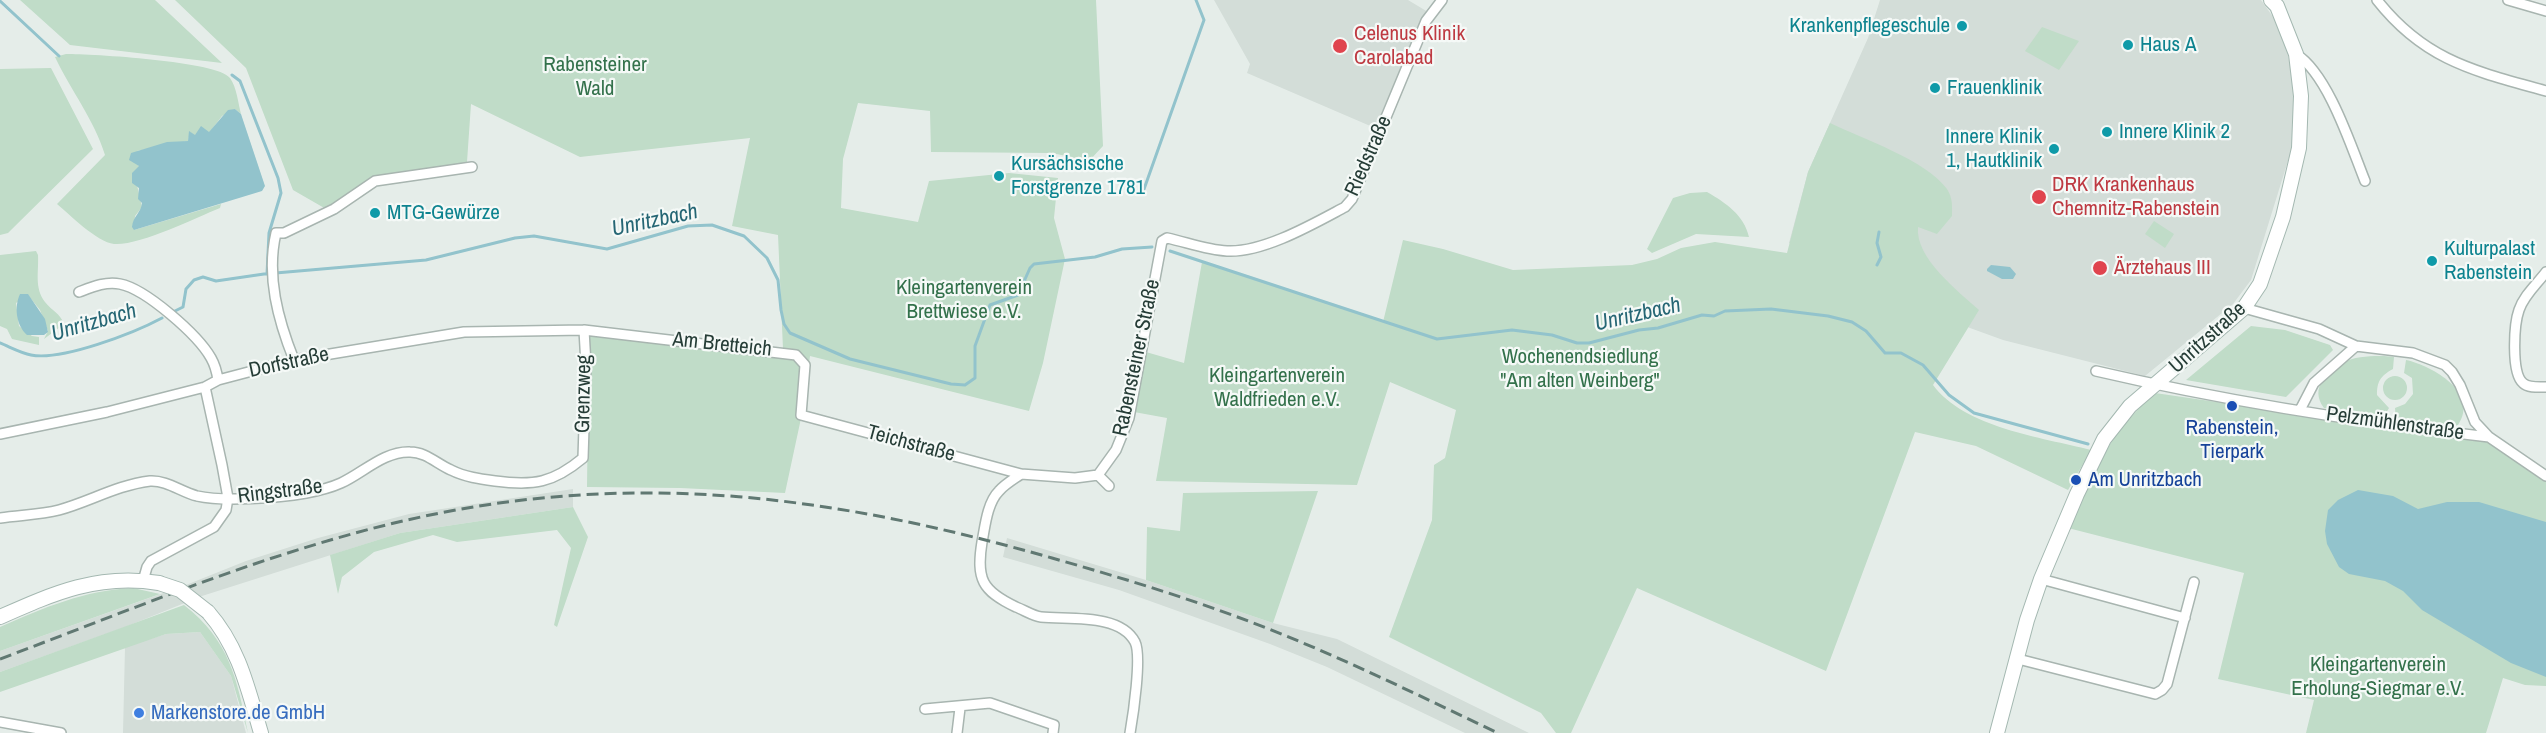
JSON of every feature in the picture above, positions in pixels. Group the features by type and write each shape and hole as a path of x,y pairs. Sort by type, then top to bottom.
{"street":[{"name":"Riedstraße","path":"1167,238 1226,251 1237,251 1262,246 1345,207 1352,199 1426,21 1442,0"},
{"name":"Unritzstraße","path":"1997,733 2027,620 2078,491 2104,439 2130,406 2208,342 2244,308 2260,284 2283,217 2299,148 2301,96 2296,54 2277,6 2271,0"},
{"path":"2377,0 2402,28 2440,56 2474,70 2546,91"},
{"path":"2508,0 2546,11"},
{"path":"2296,54 2306,61 2331,101 2365,181"},
{"path":"294,360 284,337 273,282 272,250 276,233 284,233 334,209 375,181 472,167"},
{"name":"Rabensteiner Straße","path":"1098,475 1116,450 1129,418 1158,255 1162,241 1167,238"},
{"path":"2546,272 2525,297 2519,310 2514,340 2522,383 2528,386 2546,387"},
{"path":"80,292 99,285 119,283 143,293 167,310 206,351 212,359 218,380"},
{"name":"Pelzmühlenstraße","path":"2244,308 2319,329 2356,346 2413,353 2445,365 2460,384 2475,422 2489,437 2546,476"},
{"name":"Dorfstraße","path":"0,434 98,414 204,387 218,380 294,360 449,333 584,330"},
{"name":"Am Bretteich","path":"584,330 796,355 805,365 801,415"},
{"name":"Grenzweg","path":"584,330 586,365 584,458"},
{"name":"Pelzmühlenstraße","path":"2300,410 2314,383 2356,346"},
{"name":"Pelzmühlenstraße","path":"2096,371 2155,385 2300,410 2413,428 2489,437"},
{"path":"143,581 151,561 214,527 223,517 228,498 204,387"},
{"name":"Teichstraße","path":"801,415 1021,474"},
{"name":"Ringstraße","path":"0,518 58,510 109,491 150,481 165,483 200,497 285,495 340,484 389,456 406,452 422,454 463,475 524,485 546,480 568,470 584,458"},
{"path":"1109,486 1098,475 1075,478 1021,474 998,492 989,510 979,570 990,593 1038,617 1103,620 1121,629 1135,642 1137,678 1130,733"},
{"path":"0,617 34,601 85,584 117,579 143,581 180,590 208,612 235,650 261,733"},
{"path":"2042,579 2185,618"},
{"path":"2018,659 2155,694 2167,684 2194,582"},
{"path":"925,709 960,708 990,703 1054,725 1053,733"},
{"path":"957,733 960,708"},
{"path":"0,722 61,733"}],"shaded area":[{"path":"1214,0 1408,0 1428,12 1418,29 1375,128 1247,73 1250,64"},
{"name":"DRK Krankenhaus Chemnitz-Rabenstein","path":"1880,0 2261,0 2283,31 2296,95 2291,151 2251,280 2233,304 2145,376 2003,340 1970,328 1789,243 1808,172 1868,38"},
{"path":"573,489 573,507 400,533 202,596 125,627 0,672 0,651 186,585 246,561 318,538 409,514"},
{"path":"1007,538 1146,580 1273,623 1337,639 1529,733 1465,733 1327,667 1270,644 1119,590 1003,557"},
{"path":"200,632 231,676 246,733 123,733 125,647 166,634"}],"green space":[{"path":"20,0 155,0 222,63 70,45"},
{"path":"175,0 1096,0 1103,146 1089,161 1052,153 931,152 930,111 858,103 843,159 841,208 918,222 929,181 1009,173 1058,178 1054,218 1065,259 1043,363 1029,411 810,356 803,409 785,493 680,488 587,487 589,328 783,349 778,235 732,226 750,138 580,157 471,104 467,162 373,180 326,209 293,190 246,68"},
{"path":"2042,27 2079,41 2059,70 2025,51"},
{"path":"66,54 179,63 221,72 230,78 236,91 241,114 235,109 222,116 209,133 199,133 195,136 190,132 188,141 137,151 139,166 137,185 142,207 135,216 134,230 221,204 220,208 138,241 114,244 92,233 57,204 105,155 89,117 55,57"},
{"path":"51,68 93,149 8,233 0,235 0,69"},
{"path":"1830,123 1876,143 1924,169 1937,178 1950,196 1952,216 1937,234 1918,227 1919,239 1930,262 1979,310 1933,385 1947,400 1984,421 2027,435 2091,450 2068,490 1976,446 1915,432 1826,671 1637,588 1571,733 1556,733 1541,713 1389,637 1432,520 1434,465 1445,458 1456,410 1390,382 1357,485 1156,481 1167,418 1134,412 1146,352 1184,363 1202,262 1383,322 1403,240 1443,249 1513,270 1632,265 1657,259 1681,248 1715,242 1787,253 1808,172"},
{"path":"1707,192 1739,216 1749,237 1696,234 1652,253 1647,249 1673,198 1690,193"},
{"path":"2154,221 2174,234 2165,248 2145,234"},
{"path":"36,251 39,291 45,302 64,324 44,339 48,331 40,310 28,295 16,303 19,326 32,336 39,337 39,345 12,339 7,329 0,326 0,255"},
{"path":"2251,326 2285,330 2330,345 2333,350 2286,397 2186,380"},
{"path":"2394,357 2393,369 2382,377 2378,386 2377,395 2389,408 2383,418 2324,408 2318,393 2319,387 2322,380 2333,369 2356,358"},
{"path":"2406,360 2429,368 2450,383 2458,392 2463,402 2463,413 2458,425 2450,427 2396,421 2395,408 2405,404 2413,394 2412,378 2404,373"},
{"path":"2395,376 2403,380 2407,388 2403,396 2395,400 2387,396 2383,388 2387,380"},
{"name":"Kleingartenverein Erholung-Siegmar e.V.","path":"2155,393 2491,442 2546,479 2546,686 2525,685 2503,678 2486,733 2306,733 2314,700 2218,679 2244,573 2068,528 2103,455 2126,423"},
{"path":"1318,491 1273,623 1146,580 1147,527 1180,531 1183,493"},
{"path":"573,507 588,537 557,627 554,625 571,548 557,530 457,542 433,535 374,552 342,577 338,594 330,555 400,533"},
{"path":"133,588 160,594 0,651 0,627 81,596"},
{"path":"184,605 200,619 222,647 235,678 248,733 231,676 200,632 166,634 0,692 0,672"}],"water":[{"path":"235,109 241,114 265,186 262,191 134,230 133,223 142,203 138,199 139,188 132,183 132,173 139,166 129,160 131,153 167,142 188,141 189,131 195,135 201,126 209,132 228,110"},
{"path":"1991,265 2010,267 2016,274 2013,279 2002,279 1987,271"},
{"path":"20,294 28,294 45,319 48,332 44,335 27,335 20,326 17,310"},
{"path":"2358,490 2393,496 2418,509 2447,502 2479,502 2546,522 2546,677 2511,663 2422,610 2403,591 2385,581 2349,574 2339,567 2327,544 2325,531 2328,510 2338,500"}],"waterway":[{"path":"1143,192 1204,20 1196,0"},
{"path":"0,1 59,56"},
{"path":"232,75 240,81 278,178 281,193 269,233 267,274"},
{"name":"Unritzbach","path":"175,311 183,307 186,289 194,280 203,277 216,281 264,274 426,260 515,238 534,236 607,249 688,226 712,225 744,236 767,258 778,280 784,324 790,333 850,359 951,384 965,385 975,378 975,346 990,305 1018,295 1034,264 1095,257 1122,249 1152,247"},
{"path":"1877,265 1881,257 1877,243 1879,232"},
{"name":"Unritzbach","path":"1170,251 1437,339 1512,330 1552,335 1577,343 1589,343 1639,330 1658,328 1702,315 1714,316 1725,311 1771,309 1828,316 1852,322 1866,331 1885,353 1901,353 1923,365 1949,395 1974,413 2088,444"},
{"name":"Unritzbach","path":"0,343 31,355 61,354 116,338 162,318"}],"railway":[{"path":"0,659 217,577 327,541 383,526 440,513 519,500 597,494 673,493 749,498 824,507 899,520 975,537 1080,566 1189,600 1269,629 1356,666 1498,733"}],"place":[{"name":"Krankenpflegeschule","path":"1962,26"},
{"name":"Haus A","path":"2128,45"},
{"name":"Celenus Klinik Carolabad","path":"1340,46"},
{"name":"Frauenklinik","path":"1935,88"},
{"name":"Innere Klinik 2","path":"2107,132"},
{"name":"Innere Klinik 1, Hautklinik","path":"2054,149"},
{"name":"Kursächsische Forstgrenze 1781","path":"999,176"},
{"name":"DRK Krankenhaus Chemnitz-Rabenstein","path":"2039,197"},
{"name":"MTG-Gewürze","path":"375,213"},
{"name":"Kulturpalast Rabenstein","path":"2432,261"},
{"name":"Ärztehaus III","path":"2100,268"},
{"name":"Rabenstein, Tierpark","path":"2232,406"},
{"name":"Am Unritzbach","path":"2076,480"},
{"name":"Markenstore.de GmbH","path":"139,713"}],"park label":[{"name":"Rabensteiner Wald","path":"595,77"},
{"name":"Kleingartenverein Brettwiese e.V.","path":"964,300"},
{"name":"Wochenendsiedlung \"Am alten Weinberg\"","path":"1580,369"},
{"name":"Kleingartenverein Waldfrieden e.V.","path":"1277,388"}]}
